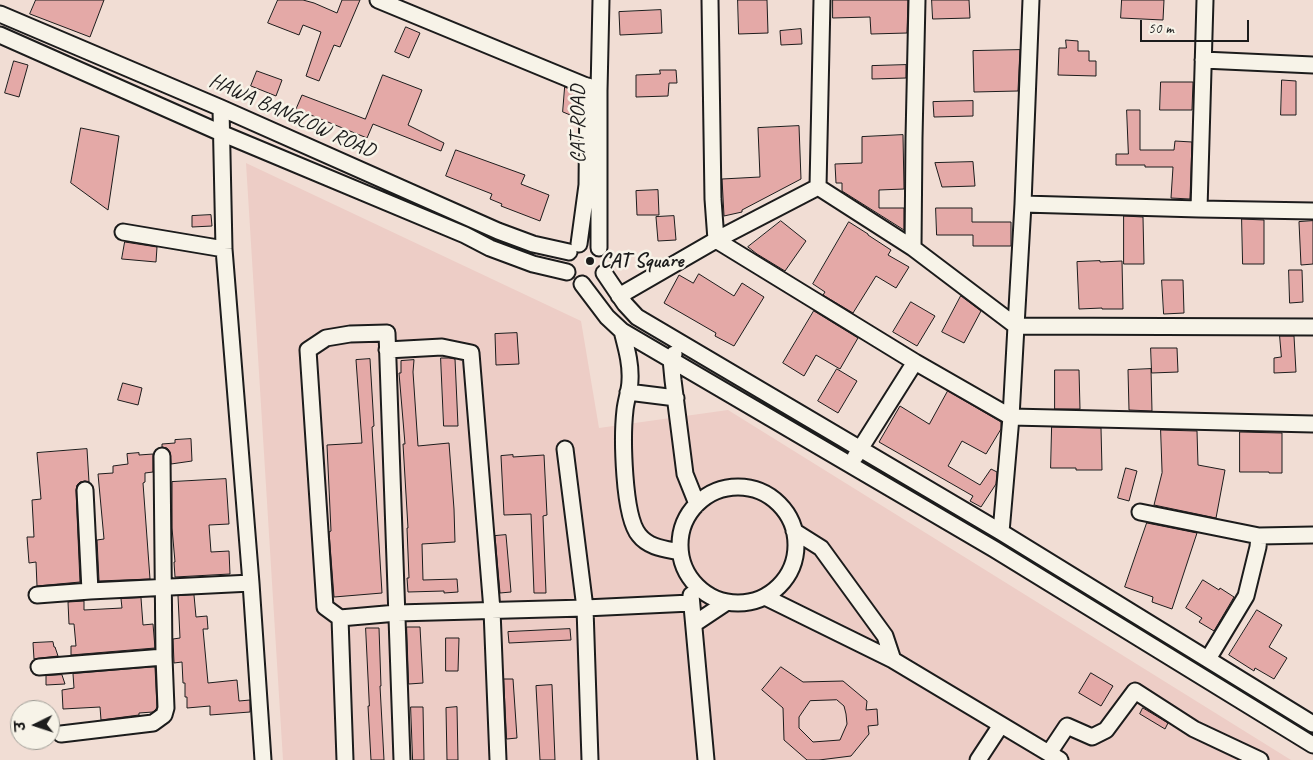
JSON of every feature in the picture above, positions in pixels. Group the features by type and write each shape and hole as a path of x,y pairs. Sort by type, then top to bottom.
{"street":[{"path":"378,0 593,89"},
{"name":"CAT ROAD","path":"590,0 599,248"},
{"name":"CAT ROAD","path":"574,248 587,185 600,0"},
{"path":"710,0 713,200 716,240"},
{"path":"818,187 822,0"},
{"path":"914,248 917,0"},
{"path":"1002,532 1024,204 1031,0"},
{"path":"1199,209 1205,0"},
{"name":"HAWA BANGLOW ROAD","path":"0,14 221,108 498,231 533,244 574,248"},
{"name":"HAWA BANGLOW ROAD","path":"0,35 221,133 466,235 490,248 533,264 566,272"},
{"path":"1203,60 1313,65"},
{"path":"221,108 224,249 251,583 263,760"},
{"path":"619,296 716,240 818,187"},
{"path":"818,187 914,248 1016,326 1313,327"},
{"path":"1024,204 1313,211"},
{"path":"466,235 473,220"},
{"path":"123,232 224,249"},
{"path":"716,240 915,362 1011,417 1313,424"},
{"path":"586,243 599,248 603,253 606,266 604,273 595,283 588,285 575,282 566,272 566,258 574,248 586,243"},
{"path":"604,273 619,296 637,317 1002,532 1313,724"},
{"path":"582,284 607,317 622,331 994,549 1312,743"},
{"path":"622,331 629,360 630,381 625,411 624,472 630,515 638,535 650,545 680,552"},
{"path":"402,760 397,614 387,350 387,333 350,334 326,338 308,350 325,607 340,618 397,614 691,603"},
{"path":"681,343 672,359 685,474 697,504"},
{"path":"387,350 442,347 471,352 492,610 498,760"},
{"path":"850,465 915,362"},
{"path":"628,392 676,398"},
{"path":"565,449 585,608 590,760"},
{"path":"61,734 153,723 164,715 166,708 162,456"},
{"path":"728,487 745,487 762,492 777,501 788,515 794,531 796,550 791,569 780,585 765,597 746,603 727,602 708,595 689,576 680,552 681,535 687,518 697,504 711,493 728,487"},
{"path":"85,490 90,591"},
{"path":"1140,512 1259,536 1313,535"},
{"path":"794,531 821,548 885,636 894,660"},
{"path":"1208,660 1246,596 1259,536"},
{"path":"689,576 706,760"},
{"path":"37,595 251,583"},
{"path":"765,597 894,660 1054,757 1067,726 1092,737 1106,730 1135,691 1194,729 1260,760"},
{"path":"694,624 727,602"},
{"path":"340,618 345,760"},
{"path":"39,667 164,656"},
{"path":"978,760 1002,724"}],"shaded area":[{"path":"246,163 581,321 599,428 728,410 1291,760 283,760"}],"building":[{"path":"36,0 104,0 90,37 30,14"},
{"path":"278,0 303,0 337,13 342,0 360,0 340,47 334,45 319,81 306,76 321,32 303,25 299,35 268,23"},
{"path":"738,0 767,0 768,33 739,34"},
{"path":"833,0 908,0 907,33 871,34 870,17 833,18"},
{"path":"932,0 969,0 970,18 933,19"},
{"path":"1122,0 1164,0 1163,20 1121,18"},
{"path":"661,10 662,33 620,35 619,12"},
{"path":"406,27 420,33 409,58 395,52"},
{"path":"801,29 802,44 781,45 780,31"},
{"path":"1066,40 1078,41 1078,51 1089,51 1089,61 1096,61 1096,76 1058,75 1059,48 1066,48"},
{"path":"1020,50 1018,91 974,92 973,51"},
{"path":"14,61 28,65 19,97 5,93"},
{"path":"906,65 906,78 872,79 872,66"},
{"path":"660,70 676,70 677,83 669,83 668,96 636,97 636,75 660,74"},
{"path":"257,71 282,80 276,96 251,86"},
{"path":"383,75 422,90 408,125 444,143 441,151 373,124 367,138 296,109 302,95 365,119"},
{"path":"1282,80 1296,81 1296,115 1281,115"},
{"path":"1161,82 1193,82 1192,110 1160,110"},
{"path":"565,87 575,92 575,117 563,112"},
{"path":"973,101 973,116 934,117 933,102"},
{"path":"1127,110 1140,110 1140,150 1174,150 1175,141 1192,142 1190,199 1171,198 1173,167 1116,165 1116,154 1128,154"},
{"path":"799,126 801,179 742,210 742,212 724,216 722,179 760,177 758,128"},
{"path":"81,128 119,136 108,210 71,183"},
{"path":"903,135 904,189 879,190 879,208 904,208 904,230 842,191 842,183 836,183 835,164 862,163 862,137"},
{"path":"456,150 525,175 521,184 549,195 540,221 501,206 502,204 490,199 492,194 446,176"},
{"path":"973,162 975,186 942,187 935,163"},
{"path":"658,190 659,215 637,215 636,191"},
{"path":"936,208 972,208 972,222 1011,222 1011,246 973,246 973,235 937,235"},
{"path":"211,215 212,226 192,227 192,216"},
{"path":"674,216 676,240 658,241 656,217"},
{"path":"1124,216 1143,217 1144,264 1124,264"},
{"path":"1242,219 1264,220 1264,264 1243,264"},
{"path":"781,221 806,241 785,271 748,247"},
{"path":"1313,221 1313,264 1301,265 1299,222"},
{"path":"849,222 891,250 888,255 909,267 896,288 876,276 853,313 823,295 825,292 813,284"},
{"path":"125,242 157,247 156,262 122,259"},
{"path":"1122,261 1123,309 1079,309 1077,262"},
{"path":"1289,270 1302,270 1303,302 1290,303"},
{"path":"699,274 734,296 742,283 764,297 734,346 715,336 716,333 664,303 679,275 693,283"},
{"path":"1162,280 1183,280 1184,313 1164,314"},
{"path":"961,296 981,311 964,343 942,332"},
{"path":"911,302 935,316 917,346 893,332"},
{"path":"814,311 858,338 840,369 816,355 804,376 783,363"},
{"path":"517,333 519,364 496,365 495,334"},
{"path":"1280,336 1294,336 1296,372 1274,373 1274,358 1281,357"},
{"path":"1151,348 1177,348 1178,372 1152,373"},
{"path":"441,358 455,359 458,426 444,426"},
{"path":"370,359 382,593 334,597 329,532 331,531 327,445 362,443 356,360"},
{"path":"414,360 413,372 418,446 449,443 454,509 455,542 422,544 423,580 457,579 458,592 408,592 408,528 403,444 405,444 399,373 401,373 401,361"},
{"path":"837,369 857,381 838,413 818,401"},
{"path":"1151,369 1152,411 1129,410 1128,370"},
{"path":"1055,370 1079,370 1080,409 1055,409"},
{"path":"123,383 142,388 138,405 118,400"},
{"path":"948,391 1001,422 1001,429 986,454 962,441 948,466 980,485 991,469 997,472 996,484 981,507 970,501 973,496 879,442 900,406 929,424"},
{"path":"1052,427 1101,428 1102,470 1051,468"},
{"path":"1161,430 1197,431 1198,465 1225,470 1216,518 1154,505 1162,473"},
{"path":"1240,432 1282,433 1282,473 1240,472"},
{"path":"191,439 192,461 171,464 170,452 167,448 162,447 162,444 175,443 175,440"},
{"path":"87,449 89,482 80,482 76,490 80,582 37,586 36,562 29,563 27,537 34,537 32,500 41,499 37,453"},
{"path":"139,453 139,455 153,454 153,472 145,473 145,482 143,483 150,579 99,581 97,540 104,539 98,474 113,473 113,466 128,464 127,454"},
{"path":"513,455 513,457 544,455 547,515 543,516 546,593 534,593 531,514 504,515 501,456"},
{"path":"1126,468 1137,471 1129,501 1118,498"},
{"path":"226,479 229,524 209,525 211,552 229,551 230,574 175,577 172,482"},
{"path":"1147,523 1197,533 1172,609 1152,602 1153,597 1125,587"},
{"path":"506,535 511,592 500,593 495,536"},
{"path":"1203,580 1234,597 1214,631 1199,622 1202,618 1186,608"},
{"path":"194,595 196,617 207,616 208,629 203,629 208,683 237,680 239,701 250,700 250,712 210,715 210,706 187,708 182,662 174,663 173,639 180,638 178,596"},
{"path":"141,598 143,625 153,624 155,648 71,655 71,646 76,646 74,624 69,624 68,602 84,601 84,610 122,608 121,599"},
{"path":"1257,610 1282,625 1269,647 1287,658 1274,679 1255,668 1254,671 1229,655"},
{"path":"407,627 420,627 423,683 409,684"},
{"path":"366,628 379,628 384,760 371,760"},
{"path":"570,629 571,640 509,643 508,632"},
{"path":"446,638 459,638 458,671 446,671"},
{"path":"53,642 58,656 34,659 33,643"},
{"path":"155,667 157,707 153,712 101,720 100,707 63,709 62,690 74,688 73,674"},
{"path":"781,667 803,682 843,681 867,701 866,710 877,709 878,725 868,726 869,734 851,756 807,760 784,740 783,708 762,690","holes":["837,700 844,706 847,724 840,740 813,742 799,728 799,717 810,701"]},
{"path":"1091,673 1113,686 1101,706 1079,693"},
{"path":"62,675 65,684 46,685 46,676"},
{"path":"504,679 513,679 517,738 507,739"},
{"path":"552,685 555,760 540,760 536,686"},
{"path":"411,707 423,707 424,760 413,760"},
{"path":"457,707 458,760 447,760 446,708"},
{"path":"1143,708 1168,723 1165,729 1140,714"}],"place":[{"name":"CAT Square","path":"590,261"}]}
